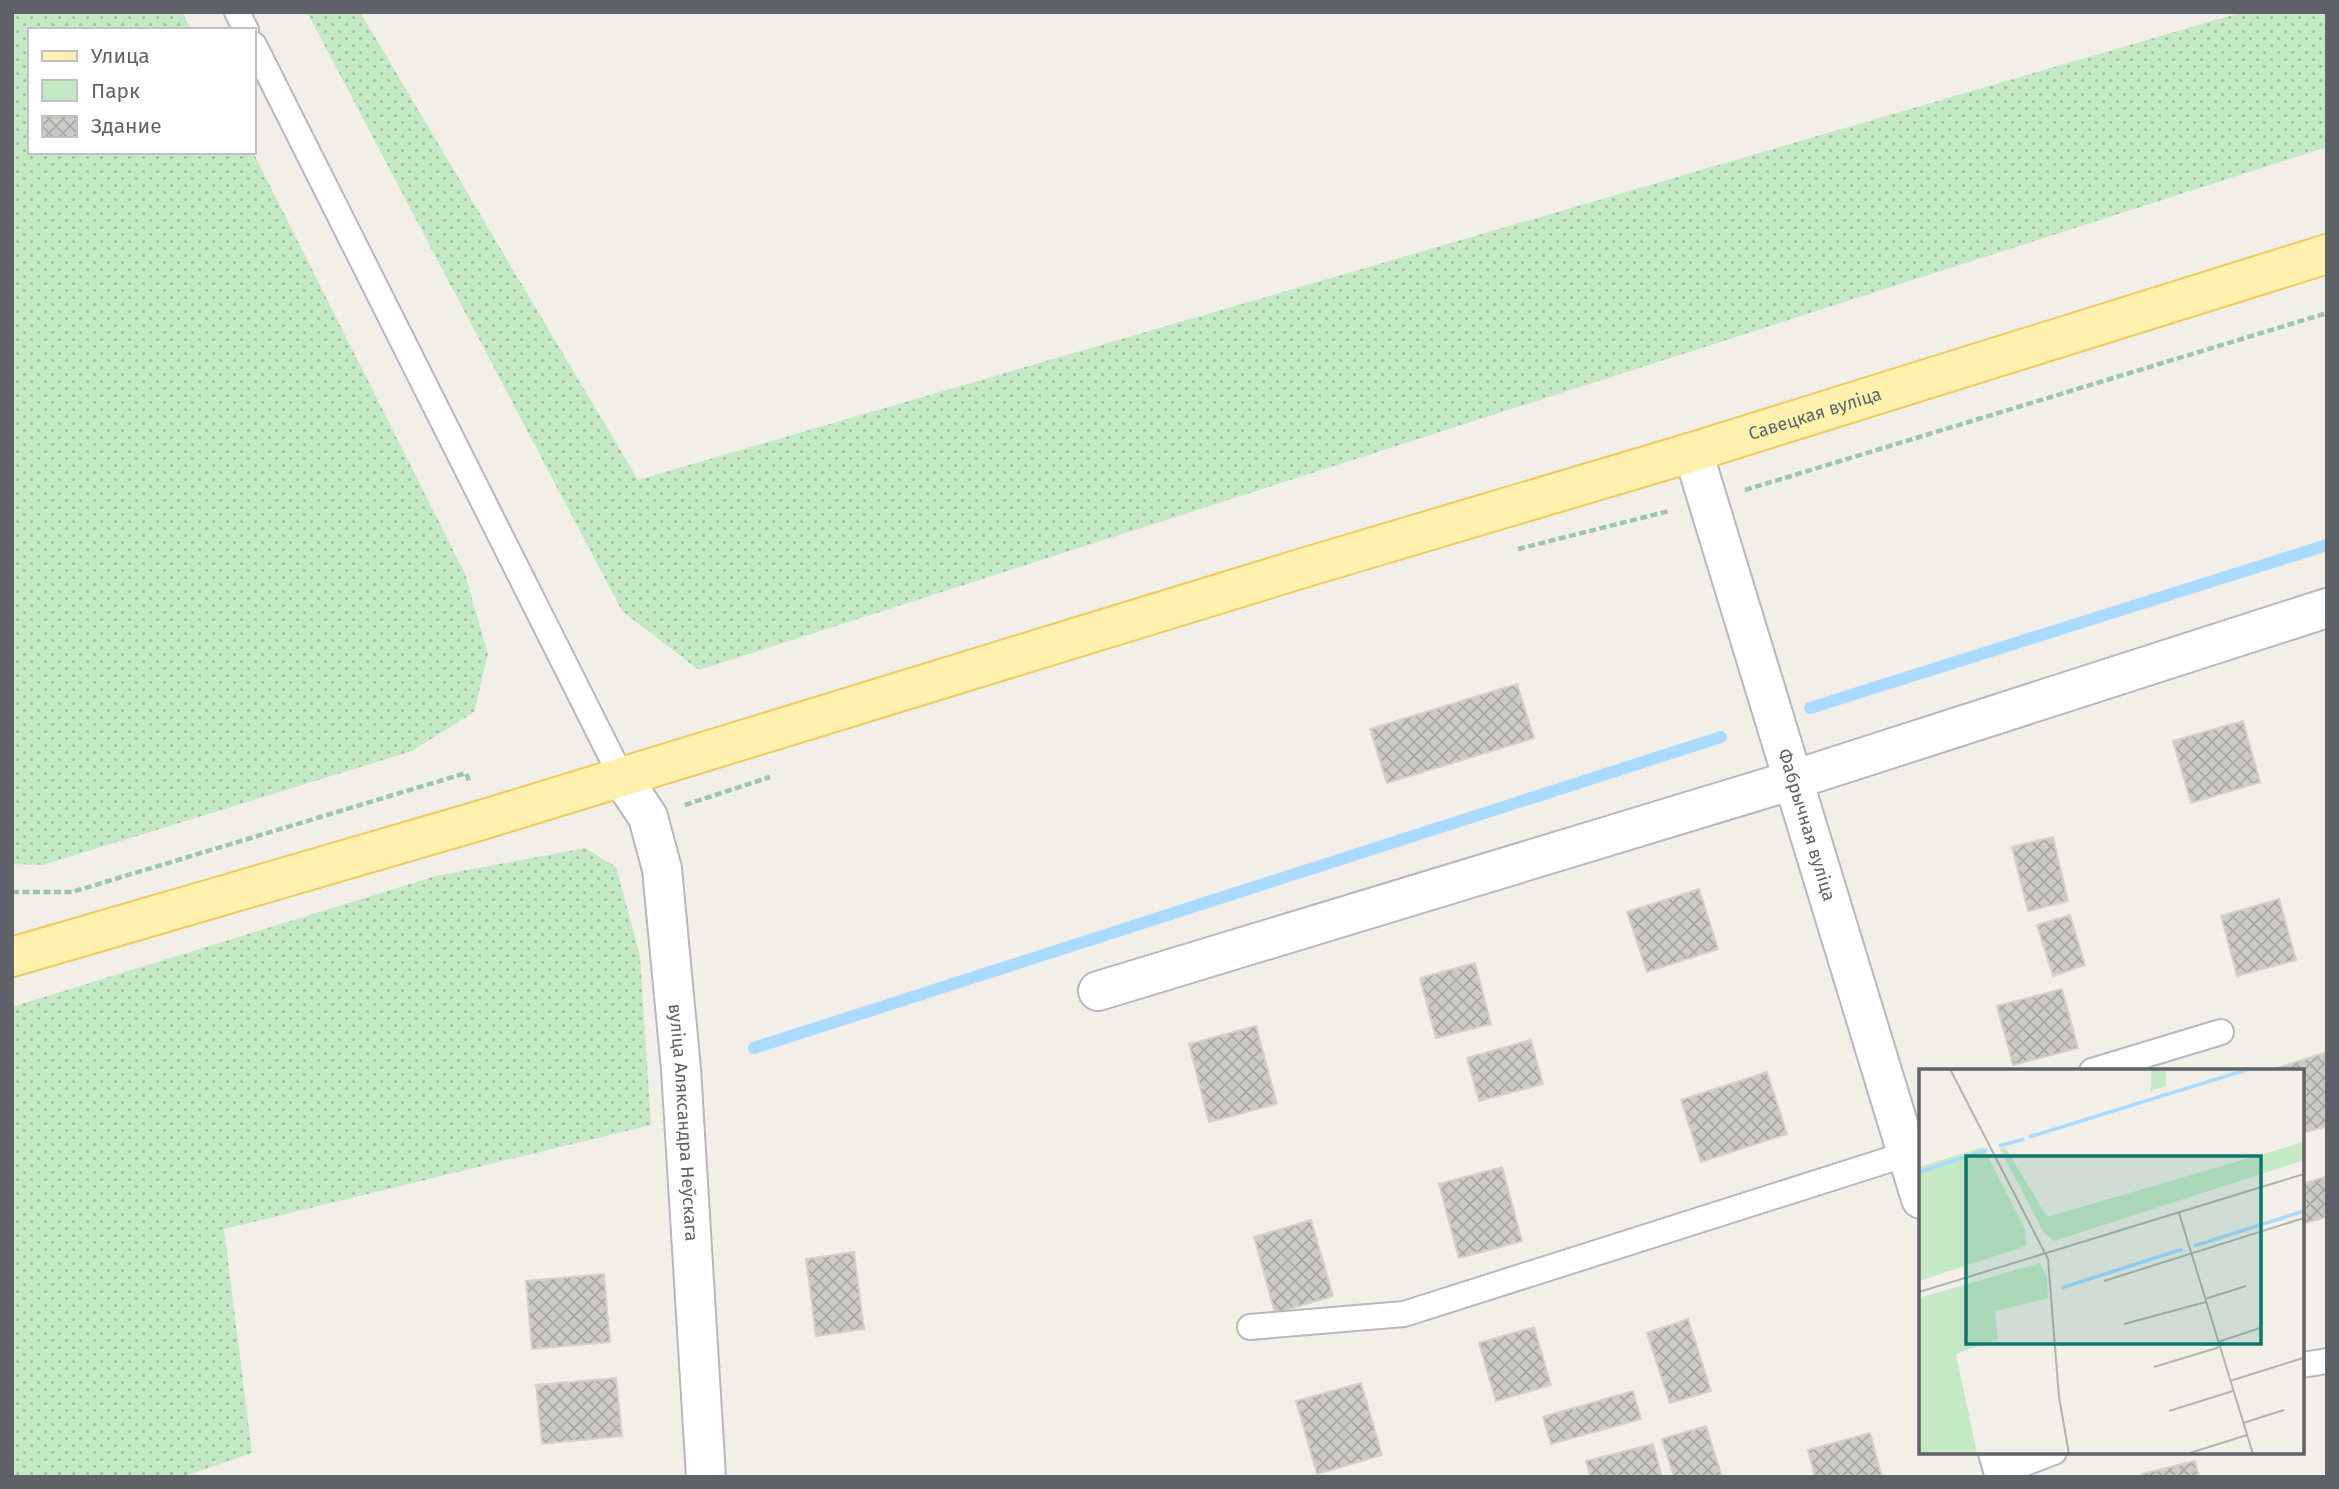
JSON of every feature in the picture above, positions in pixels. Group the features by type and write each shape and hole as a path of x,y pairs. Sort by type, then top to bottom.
{"main road":[{"name":"Савецкая вуліца","path":"12,957 622,778 1303,568 1693,452 2327,254"}],"street":[{"name":"Фабрычная вуліца","path":"1693,452 1793,780 1909,1135 1919,1188"},
{"path":"1098,991 1793,780 2327,608"},
{"name":"вуліца Аляксандра Неўскага","path":"622,778 648,817 662,869 681,1069 706,1477"}],"lane":[{"path":"237,12 245,28"},
{"path":"256,49 622,778"},
{"path":"2099,1069 2221,1032"},
{"path":"1250,1327 1404,1314 1909,1135"},
{"path":"2304,1365 2327,1360"},
{"path":"2002,1467 2047,1454"}],"green space":[{"path":"12,12 182,12 190,28 28,28 28,154 254,154 465,574 488,654 474,712 412,751 43,865 12,864"},
{"path":"307,12 360,12 638,480 2243,12 2327,12 2327,147 699,670 622,611"},
{"path":"585,848 616,867 640,956 651,1125 224,1229 252,1453 182,1477 12,1477 12,1007 436,876"}],"building":[{"path":"1517,684 1534,738 1387,783 1370,729"},
{"path":"2243,721 2260,782 2191,803 2173,741"},
{"path":"2053,837 2068,901 2028,911 2012,847"},
{"path":"1699,889 1718,949 1647,972 1627,912"},
{"path":"2279,899 2296,960 2237,976 2221,916"},
{"path":"2070,915 2085,965 2053,976 2037,925"},
{"path":"1475,963 1491,1024 1436,1038 1420,978"},
{"path":"2062,989 2078,1048 2013,1065 1997,1006"},
{"path":"1256,1026 1277,1104 1209,1122 1189,1044"},
{"path":"1531,1040 1543,1084 1479,1101 1467,1058"},
{"path":"2324,1053 2327,1062 2327,1126 2304,1132 2304,1069 2274,1069"},
{"path":"1767,1072 1787,1134 1701,1162 1681,1100"},
{"path":"1502,1167 1522,1241 1459,1258 1439,1184"},
{"path":"2327,1176 2327,1217 2304,1223 2304,1183"},
{"path":"1311,1220 1333,1296 1275,1313 1254,1237"},
{"path":"854,1252 864,1329 816,1336 806,1259"},
{"path":"604,1274 610,1342 532,1349 526,1281"},
{"path":"1688,1319 1711,1391 1670,1403 1647,1333"},
{"path":"1534,1327 1551,1385 1496,1401 1479,1343"},
{"path":"616,1378 622,1436 542,1444 536,1385"},
{"path":"1361,1383 1382,1455 1317,1474 1296,1401"},
{"path":"1633,1391 1641,1419 1551,1444 1543,1417"},
{"path":"1706,1426 1722,1477 1674,1477 1662,1439"},
{"path":"1870,1433 1882,1477 1815,1477 1808,1450"},
{"path":"1653,1444 1662,1477 1591,1477 1586,1461"},
{"path":"2195,1461 2199,1477 2143,1477 2142,1474"}],"waterway":[{"path":"1810,708 2327,545"},
{"path":"754,1048 1721,737"}]}
